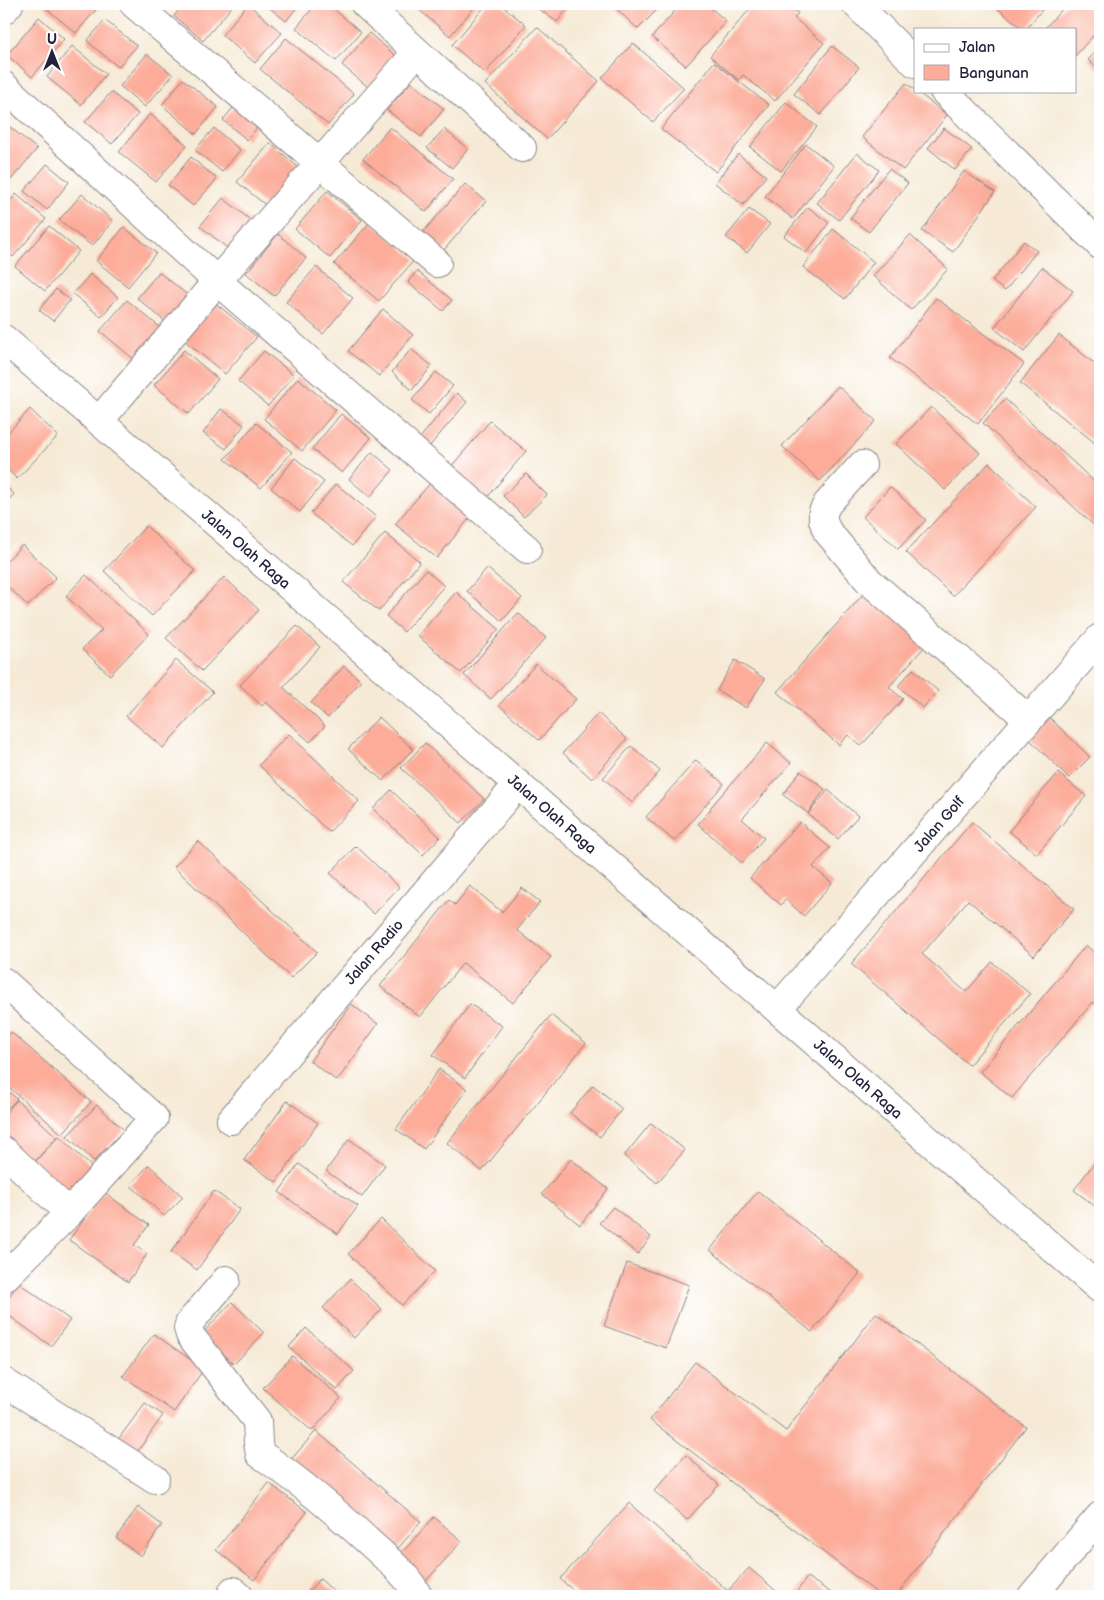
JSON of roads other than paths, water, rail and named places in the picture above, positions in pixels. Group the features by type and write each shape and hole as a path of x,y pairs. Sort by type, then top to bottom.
{"street":[{"path":"4,10 9,4"},
{"path":"134,4 437,263"},
{"path":"365,4 522,148"},
{"path":"856,4 914,61"},
{"path":"98,421 217,281 417,52"},
{"path":"4,86 217,281 527,549"},
{"path":"945,92 1100,245"},
{"name":"Jalan Olah Raga","path":"4,339 1100,1289"},
{"path":"862,465 827,504 824,512 827,531 868,580 1029,720"},
{"name":"Jalan Golf","path":"778,1009 1100,638"},
{"name":"Jalan Radio","path":"230,1120 518,784"},
{"path":"4,982 154,1118 69,1213 4,1278"},
{"path":"4,1150 69,1213"},
{"path":"226,1280 190,1322 188,1328 190,1335 257,1421 260,1454 281,1468 344,1519 396,1567 412,1584 418,1596"},
{"path":"4,1382 155,1479"},
{"path":"1032,1596 1095,1533"}]}
